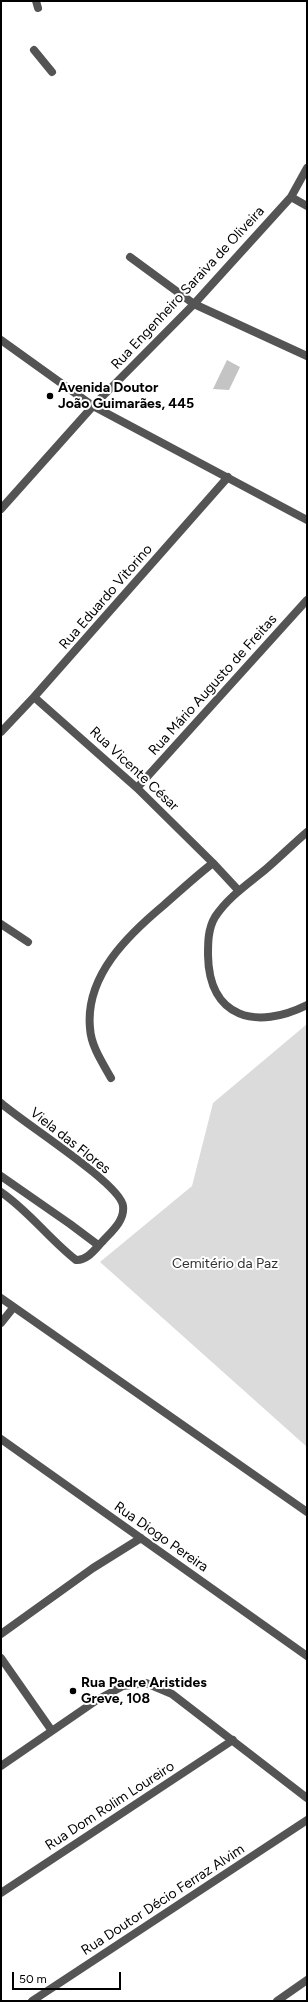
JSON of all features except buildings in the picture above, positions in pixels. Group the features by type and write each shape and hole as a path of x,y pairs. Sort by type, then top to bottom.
{"street":[{"path":"34,50 52,72"},
{"name":"Rua Engenheiro Saraiva de Oliveira","path":"1,509 93,406 194,304 291,197 307,168"},
{"path":"291,197 307,206"},
{"path":"130,257 194,304 307,356"},
{"path":"1,340 93,406 307,520"},
{"name":"Rua Eduardo Vitorino","path":"1,732 34,697 228,478"},
{"name":"Rua Mário Augusto de Freitas","path":"137,788 307,600"},
{"name":"Rua Vicente César","path":"34,697 137,788 213,863 239,891"},
{"path":"307,832 239,891 215,917 210,929 208,943 209,973 216,991 228,1008 244,1016 261,1018 280,1016 307,1005"},
{"path":"111,1078 96,1052 90,1028 90,1011 100,977 124,941 146,919 213,863"},
{"path":"1,924 28,942"},
{"name":"Viela das Flores","path":"1,1103 81,1163 122,1201 123,1210 120,1221 98,1245"},
{"path":"1,1176 98,1245 86,1258 76,1260 66,1252 23,1208 1,1192"},
{"path":"1,1298 13,1308 307,1512"},
{"path":"1,1323 13,1308"},
{"name":"Rua Diogo Pereira","path":"1,1439 307,1656"},
{"path":"1,1634 93,1568 141,1538"},
{"path":"1,1658 52,1731"},
{"path":"1,1766 97,1700 123,1686 146,1683 172,1694 307,1798"},
{"name":"Rua Dom Rolim Loureiro","path":"1,1893 233,1740"},
{"name":"Rua Doutor Décio Ferraz Alvim","path":"32,2001 307,1820"},
{"path":"276,2001 307,1980"}],"green space":[{"name":"Cemitério da Paz","path":"307,1024 307,1447 100,1262 192,1186 213,1103"}],"place":[{"name":"Avenida Doutor João Guimarães, 445","path":"50,396"},
{"name":"Rua Padre Aristides Greve, 108","path":"73,1691"}]}
